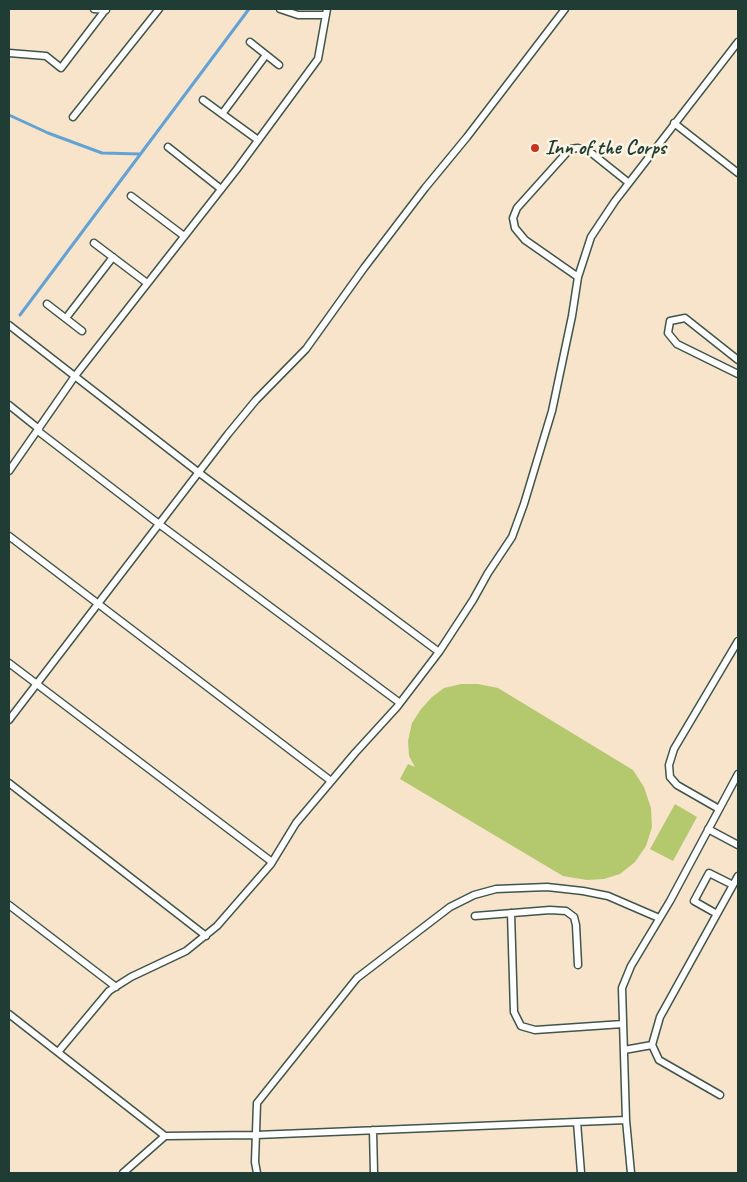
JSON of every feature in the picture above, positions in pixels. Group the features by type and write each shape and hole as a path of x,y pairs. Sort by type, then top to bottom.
{"lane":[{"path":"94,9 106,9"},
{"path":"9,53 46,56 61,68 106,9"},
{"path":"73,117 159,9"},
{"path":"9,471 74,376 221,189 318,58 326,12 298,15 280,9"},
{"path":"9,720 198,472 256,400 306,349 364,268 565,9"},
{"path":"250,42 279,65"},
{"path":"58,1052 109,991 131,977 186,951 217,926 272,862 296,823 400,703 439,652 512,537 552,411 572,316 578,276 591,237 674,123 738,42"},
{"path":"222,114 266,55"},
{"path":"203,100 258,140"},
{"path":"674,123 738,173"},
{"path":"168,147 221,189"},
{"path":"578,276 525,240 515,228 513,218 517,208 570,149 578,148 589,151 629,183"},
{"path":"131,196 184,236"},
{"path":"94,243 147,283"},
{"path":"66,318 113,257"},
{"path":"47,304 82,331"},
{"path":"738,360 685,318 670,321 668,333 677,344 738,374"},
{"path":"9,325 198,472 439,652"},
{"path":"9,405 38,430 159,524 400,703"},
{"path":"9,536 331,781"},
{"path":"719,809 677,785 670,777 669,765 674,749 738,641"},
{"path":"9,663 272,862"},
{"path":"631,1173 626,1120 622,988 631,966 738,774"},
{"path":"9,783 206,936"},
{"path":"708,829 738,845"},
{"path":"717,914 694,901 709,873 733,885"},
{"path":"720,1095 659,1060 652,1045 660,1017 738,876"},
{"path":"257,1173 255,1162 257,1103 356,978 450,907 474,895 496,888 547,887 608,896 659,918"},
{"path":"9,905 116,987"},
{"path":"475,916 550,910 566,911 574,917 576,924 578,965"},
{"path":"511,913 514,1012 521,1026 534,1030 623,1024"},
{"path":"9,1014 165,1136 256,1135 626,1120"},
{"path":"624,1050 652,1045"},
{"path":"577,1122 581,1173"},
{"path":"374,1130 374,1173"},
{"path":"123,1173 165,1136"}],"green space":[{"path":"461,684 478,684 498,688 633,770 644,787 651,808 652,827 646,846 635,862 620,874 604,879 587,880 563,876 400,779 408,764 415,767 409,756 408,741 412,723 432,697 444,688"},
{"path":"675,804 697,817 673,861 650,849"}],"waterway":[{"path":"20,315 249,9"},
{"path":"9,115 48,133 102,153 140,154"}],"place":[{"name":"Inn of the Corps","path":"535,148"}]}
